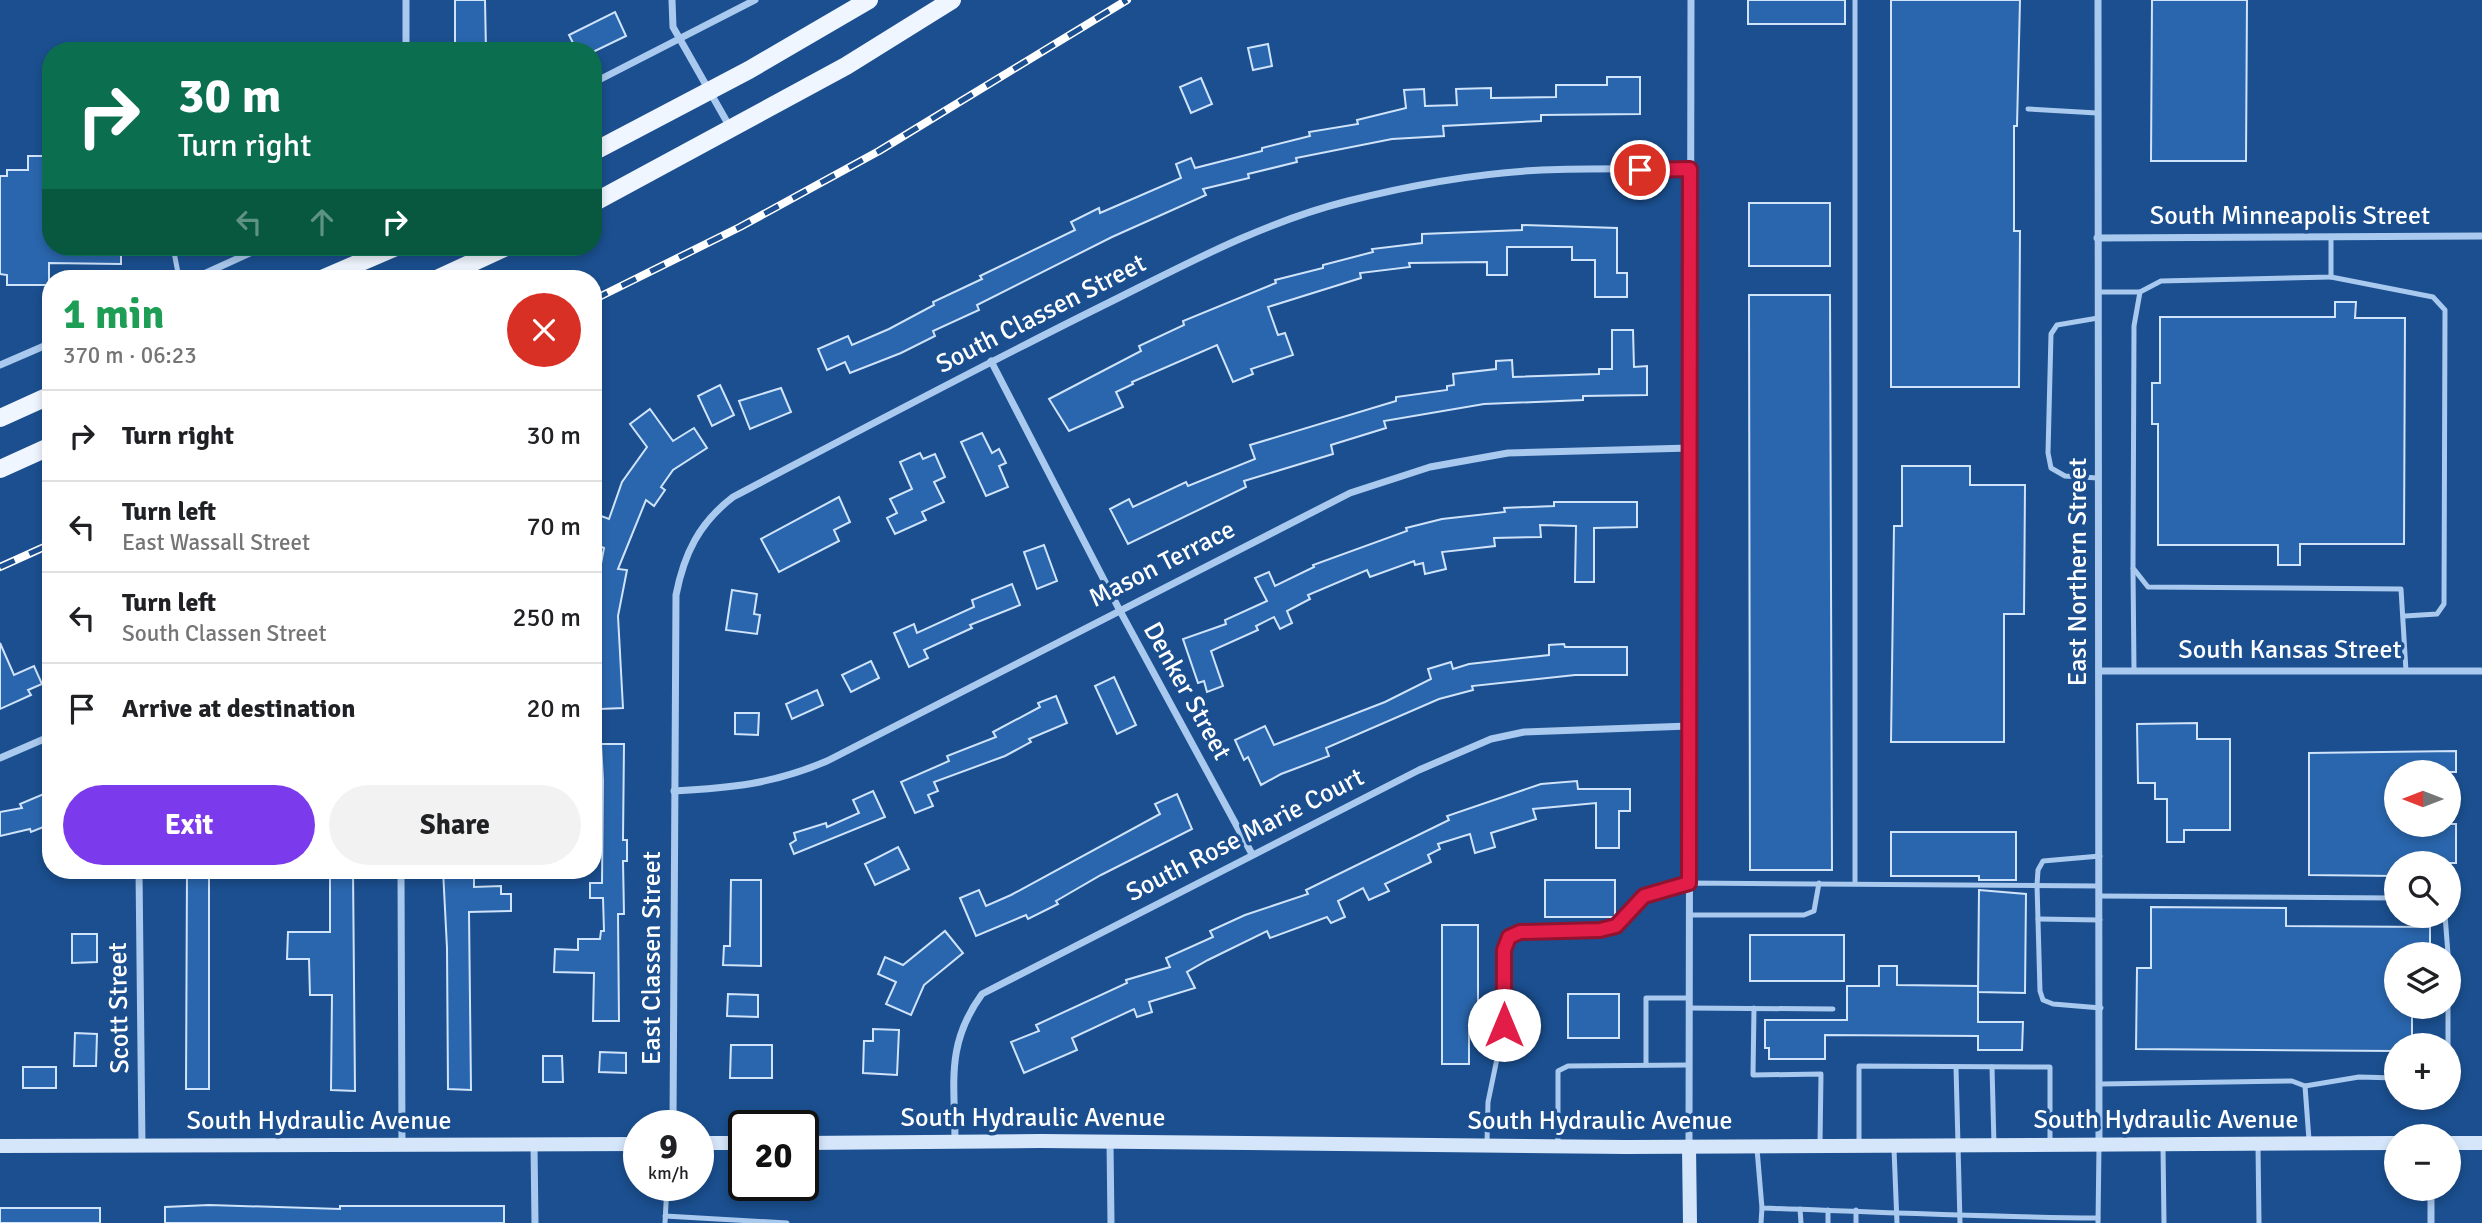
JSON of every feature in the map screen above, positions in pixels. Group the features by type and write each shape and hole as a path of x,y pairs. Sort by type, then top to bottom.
{"main road":[{"path":"602,147 869,0"},
{"path":"602,198 846,66 952,0"},
{"path":"343,270 376,256"},
{"path":"456,270 487,256"},
{"path":"0,418 42,399"},
{"path":"0,469 42,450"}],"street":[{"path":"406,0 406,42"},
{"path":"672,0 673,27 732,129"},
{"path":"602,78 755,0"},
{"path":"1690,1223 1691,0"},
{"name":"East Northern Street","path":"2098,0 2101,1008 2099,1144"},
{"name":"South Classen Street","path":"674,791 676,595 686,556 703,525 733,497 991,361 1231,242 1347,201 1423,185 1540,170 1690,169"},
{"name":"South Minneapolis Street","path":"2097,238 2482,236"},
{"path":"213,270 243,256"},
{"path":"0,365 42,347"},
{"name":"Denker Street","path":"991,361 1119,609 1252,854"},
{"name":"Mason Terrace","path":"674,791 756,785 789,777 827,761 1316,508 1350,493 1430,467 1508,453 1690,448"},
{"name":"South Kansas Street","path":"2099,671 2482,671"},
{"name":"South Rose Marie Court","path":"955,1143 954,1051 967,1014 982,994 1419,770 1491,740 1554,729 1689,726"},
{"path":"0,758 42,740"},
{"name":"East Classen Street","path":"673,1110 674,791"},
{"name":"Scott Street","path":"139,879 142,1146"},
{"path":"401,879 401,1145"},
{"path":"1110,1142 1111,1223"},
{"name":"South Hydraulic Avenue","path":"819,1143 1110,1142 1689,1147 2384,1143"},
{"path":"2461,1143 2482,1143"},
{"path":"534,1144 535,1223"},
{"name":"South Hydraulic Avenue","path":"0,1146 623,1144"},
{"path":"2431,1201 2431,1223"}],"lane":[{"path":"1855,0 1855,883"},
{"path":"2028,109 2097,113"},
{"path":"2331,237 2331,277"},
{"path":"2098,292 2140,292 2161,281 2331,277 2433,296 2445,310 2444,604 2437,614 2405,616"},
{"path":"2134,671 2134,326 2140,292"},
{"path":"2098,318 2057,325 2051,334 2048,453 2051,468 2065,476 2098,478"},
{"path":"2133,568 2148,587 2400,589 2405,616 2406,671"},
{"path":"2100,856 2043,861 2038,870 2037,885 2040,991 2043,1000 2053,1004 2101,1008"},
{"path":"1487,1146 1488,1102 1504,1025 1504,950 1509,937 1520,932 1600,930 1616,926 1644,896 1689,883 2100,886"},
{"path":"1689,915 1804,915 1814,911 1819,883"},
{"path":"2100,896 2384,898"},
{"path":"2038,919 2100,920"},
{"path":"1646,1065 1646,998 1689,998"},
{"path":"1689,1007 1833,1009"},
{"path":"1754,1008 1753,1075 1821,1074 1820,1147"},
{"path":"1558,1146 1558,1071 1568,1066 1689,1065"},
{"path":"1859,1146 1859,1066 2050,1067 2050,1145"},
{"path":"1956,1067 1960,1220"},
{"path":"1992,1067 1994,1145"},
{"path":"2101,1084 2292,1082 2305,1086 2359,1077 2384,1078"},
{"path":"2305,1086 2309,1144"},
{"path":"1762,1208 1897,1210 1960,1220 2098,1221 2099,1144"},
{"path":"2163,1144 2164,1223"},
{"path":"2258,1144 2259,1223"},
{"path":"1756,1146 1761,1223"},
{"path":"1894,1146 1897,1223"},
{"path":"666,1201 665,1220 787,1223"},
{"path":"1800,1209 1801,1223"},
{"path":"1828,1210 1828,1223"},
{"path":"1856,1210 1856,1223"}],"building":[{"path":"455,0 485,0 486,42 455,42"},
{"path":"1748,0 1845,0 1845,24 1748,24"},
{"path":"1891,0 2020,0 2017,126 2014,126 2014,231 2020,231 2019,387 1891,387"},
{"path":"2152,0 2247,0 2246,161 2151,161"},
{"path":"615,12 626,36 602,48 602,42 572,42 569,35"},
{"path":"1268,44 1272,66 1253,70 1248,48"},
{"path":"1607,77 1640,77 1640,114 1541,115 1541,121 1443,126 1444,136 1392,139 1296,158 1297,162 1248,174 1249,178 1203,189 1206,195 1112,237 977,305 979,310 933,331 935,336 901,353 850,373 845,362 827,370 818,349 848,336 852,345 889,329 934,305 933,302 982,279 980,276 1075,230 1071,222 1099,208 1100,213 1181,178 1176,164 1191,158 1195,168 1310,136 1309,132 1358,124 1357,120 1406,108 1404,90 1424,89 1425,106 1457,105 1456,89 1491,88 1491,98 1556,97 1556,85 1607,85"},
{"path":"1201,78 1212,104 1191,113 1180,87"},
{"path":"28,156 42,156 42,256 121,256 121,264 49,263 49,270 42,270 42,285 7,285 7,275 0,274 0,176 7,176 7,170 28,170"},
{"path":"1749,203 1830,203 1830,266 1749,266"},
{"path":"1522,225 1617,228 1617,273 1627,273 1627,297 1595,297 1595,260 1572,260 1572,247 1507,247 1507,275 1487,275 1487,262 1409,263 1410,267 1360,273 1361,278 1268,307 1278,335 1285,333 1293,355 1251,369 1253,374 1233,382 1217,345 1132,382 1133,384 1116,392 1123,407 1069,431 1049,399 1141,351 1139,346 1184,325 1183,321 1276,283 1275,280 1323,268 1323,265 1373,252 1372,249 1422,243 1422,234 1522,230"},
{"path":"1749,295 1830,295 1832,870 1750,870"},
{"path":"2335,302 2356,302 2355,318 2405,318 2404,544 2300,544 2300,565 2278,565 2278,545 2158,545 2158,424 2152,424 2152,383 2160,383 2160,317 2335,317"},
{"path":"1612,330 1633,330 1634,367 1647,366 1647,395 1583,396 1583,400 1484,404 1384,421 1386,428 1331,445 1333,454 1244,481 1246,487 1128,544 1110,509 1129,499 1133,507 1186,482 1188,486 1255,459 1250,445 1396,401 1396,397 1447,390 1447,386 1454,385 1453,374 1496,369 1496,361 1512,360 1513,377 1599,374 1599,369 1612,369"},
{"path":"720,385 734,415 712,426 698,396"},
{"path":"781,388 791,412 750,429 739,401"},
{"path":"650,409 673,441 694,428 707,448 673,470 661,487 665,490 654,506 646,500 618,569 627,570 618,616 623,708 602,709 602,516 609,519 622,482 647,447 630,424"},
{"path":"982,433 992,453 999,449 1006,463 999,466 1008,487 986,496 961,442"},
{"path":"920,453 923,459 935,454 945,477 934,482 944,502 922,512 926,520 895,534 887,518 897,513 890,499 912,489 900,462"},
{"path":"1902,466 1970,466 1970,485 2025,485 2024,614 2004,614 2004,742 1891,742 1894,526 1902,526"},
{"path":"839,497 850,522 834,530 839,541 779,572 761,539"},
{"path":"1554,502 1637,502 1637,527 1594,528 1594,582 1575,582 1576,526 1540,525 1541,537 1494,538 1495,546 1442,552 1446,569 1425,574 1423,563 1415,565 1414,561 1370,577 1367,570 1308,595 1310,599 1287,611 1292,623 1280,629 1274,617 1256,626 1258,630 1211,651 1223,686 1207,692 1204,681 1198,683 1183,639 1226,624 1225,620 1267,601 1255,578 1269,572 1275,586 1314,567 1313,565 1407,531 1406,528 1442,519 1505,512 1504,508 1554,506"},
{"path":"1044,545 1057,581 1037,589 1024,552"},
{"path":"1012,584 1020,605 970,625 972,628 924,650 928,658 909,667 894,633 914,624 917,633 974,607 972,600"},
{"path":"732,590 757,594 754,614 760,615 757,634 726,630"},
{"path":"0,643 14,675 34,666 42,684 28,690 31,695 0,709"},
{"path":"1564,644 1565,647 1627,647 1627,675 1575,675 1472,686 1473,690 1439,699 1326,748 1329,756 1281,774 1261,785 1248,757 1244,760 1235,740 1265,726 1274,745 1385,702 1431,679 1428,669 1451,662 1453,669 1469,664 1549,655 1549,645"},
{"path":"871,661 879,678 851,692 842,675"},
{"path":"1114,677 1136,725 1117,734 1095,686"},
{"path":"817,690 823,705 792,719 786,704"},
{"path":"1056,696 1067,723 1029,739 1031,742 1005,756 934,782 938,791 928,795 933,806 915,813 901,782 949,761 947,756 996,737 993,732 1040,707 1038,703"},
{"path":"735,713 759,713 758,735 735,734"},
{"path":"2197,723 2197,739 2230,739 2230,830 2184,830 2184,842 2167,842 2167,799 2155,799 2155,783 2138,783 2137,724"},
{"path":"602,744 624,744 623,840 627,840 627,861 623,861 624,914 618,914 619,1021 593,1021 594,973 554,972 555,949 578,950 578,939 600,939 601,931 604,931 603,898 590,898 590,883 602,883"},
{"path":"2456,751 2456,760 2384,760 2384,837 2456,837 2456,851 2384,851 2384,876 2309,875 2309,753"},
{"path":"1577,781 1578,789 1630,789 1630,811 1619,811 1619,848 1596,848 1596,803 1533,809 1536,819 1491,833 1495,847 1475,853 1470,834 1438,844 1440,849 1428,855 1431,862 1385,884 1389,891 1369,900 1363,888 1338,901 1345,917 1331,923 1327,917 1270,938 1267,931 1187,972 1195,988 1149,1002 1152,1012 1137,1017 1134,1009 1072,1038 1077,1050 1024,1073 1011,1042 1039,1031 1036,1025 1127,983 1126,980 1170,967 1166,958 1213,937 1210,931 1245,915 1308,894 1306,890 1449,820 1447,816 1541,784"},
{"path":"873,791 885,817 794,854 790,844 796,840 794,833 826,823 827,827 859,813 853,800"},
{"path":"1177,794 1192,829 1101,875 1056,901 1058,904 1028,919 1026,915 976,936 960,898 979,890 986,906 1011,895 1160,814 1155,804"},
{"path":"42,795 42,828 31,832 30,829 0,836 0,812 22,808 20,804"},
{"path":"1891,832 2016,832 2016,880 1979,880 1979,876 1891,876"},
{"path":"898,847 909,869 875,885 865,864"},
{"path":"187,879 209,879 209,1089 186,1089"},
{"path":"330,879 353,879 355,1091 331,1090 332,995 310,995 309,959 287,959 288,932 330,932"},
{"path":"443,879 474,879 474,887 501,886 501,894 511,894 511,911 469,912 471,1090 448,1089"},
{"path":"731,880 761,880 761,966 723,965 724,946 730,946"},
{"path":"1545,880 1615,880 1615,917 1545,917"},
{"path":"1979,890 2026,894 2025,993 1978,992"},
{"path":"2151,907 2286,908 2286,926 2430,928 2430,942 2384,942 2384,1019 2412,1019 2412,1033 2384,1033 2384,1051 2136,1049 2137,968 2151,968"},
{"path":"1442,925 1478,925 1478,1029 1469,1029 1469,1064 1442,1064"},
{"path":"945,931 963,953 924,985 911,1015 886,1004 896,982 878,974 885,957 903,965"},
{"path":"72,934 97,934 97,962 72,963"},
{"path":"1750,935 1844,935 1844,981 1750,981"},
{"path":"1879,966 1897,966 1897,985 1978,986 1978,1022 2023,1022 2022,1050 1978,1050 1978,1036 1825,1035 1825,1059 1769,1059 1769,1048 1765,1048 1765,1020 1847,1020 1847,986 1879,986"},
{"path":"728,994 758,995 758,1017 727,1016"},
{"path":"1568,994 1619,994 1619,1038 1568,1038"},
{"path":"873,1029 899,1030 897,1075 863,1073 864,1041 873,1041"},
{"path":"75,1033 97,1034 96,1066 74,1066"},
{"path":"731,1045 772,1045 772,1078 730,1078"},
{"path":"600,1052 626,1053 626,1073 599,1072"},
{"path":"543,1056 562,1056 563,1082 543,1082"},
{"path":"23,1067 56,1067 56,1088 23,1088"},
{"path":"209,1205 340,1209 340,1206 504,1206 504,1223 165,1223 165,1207"},
{"path":"0,1208 100,1208 100,1223 0,1223"}],"railway":[{"path":"602,296 740,227 879,151 1127,0"},
{"path":"0,567 42,548"}],"route":[{"path":"1504,1025 1504,950 1509,937 1520,932 1600,930 1616,926 1630,915 1644,896 1669,891 1689,883 1690,169 1640,170"}]}
